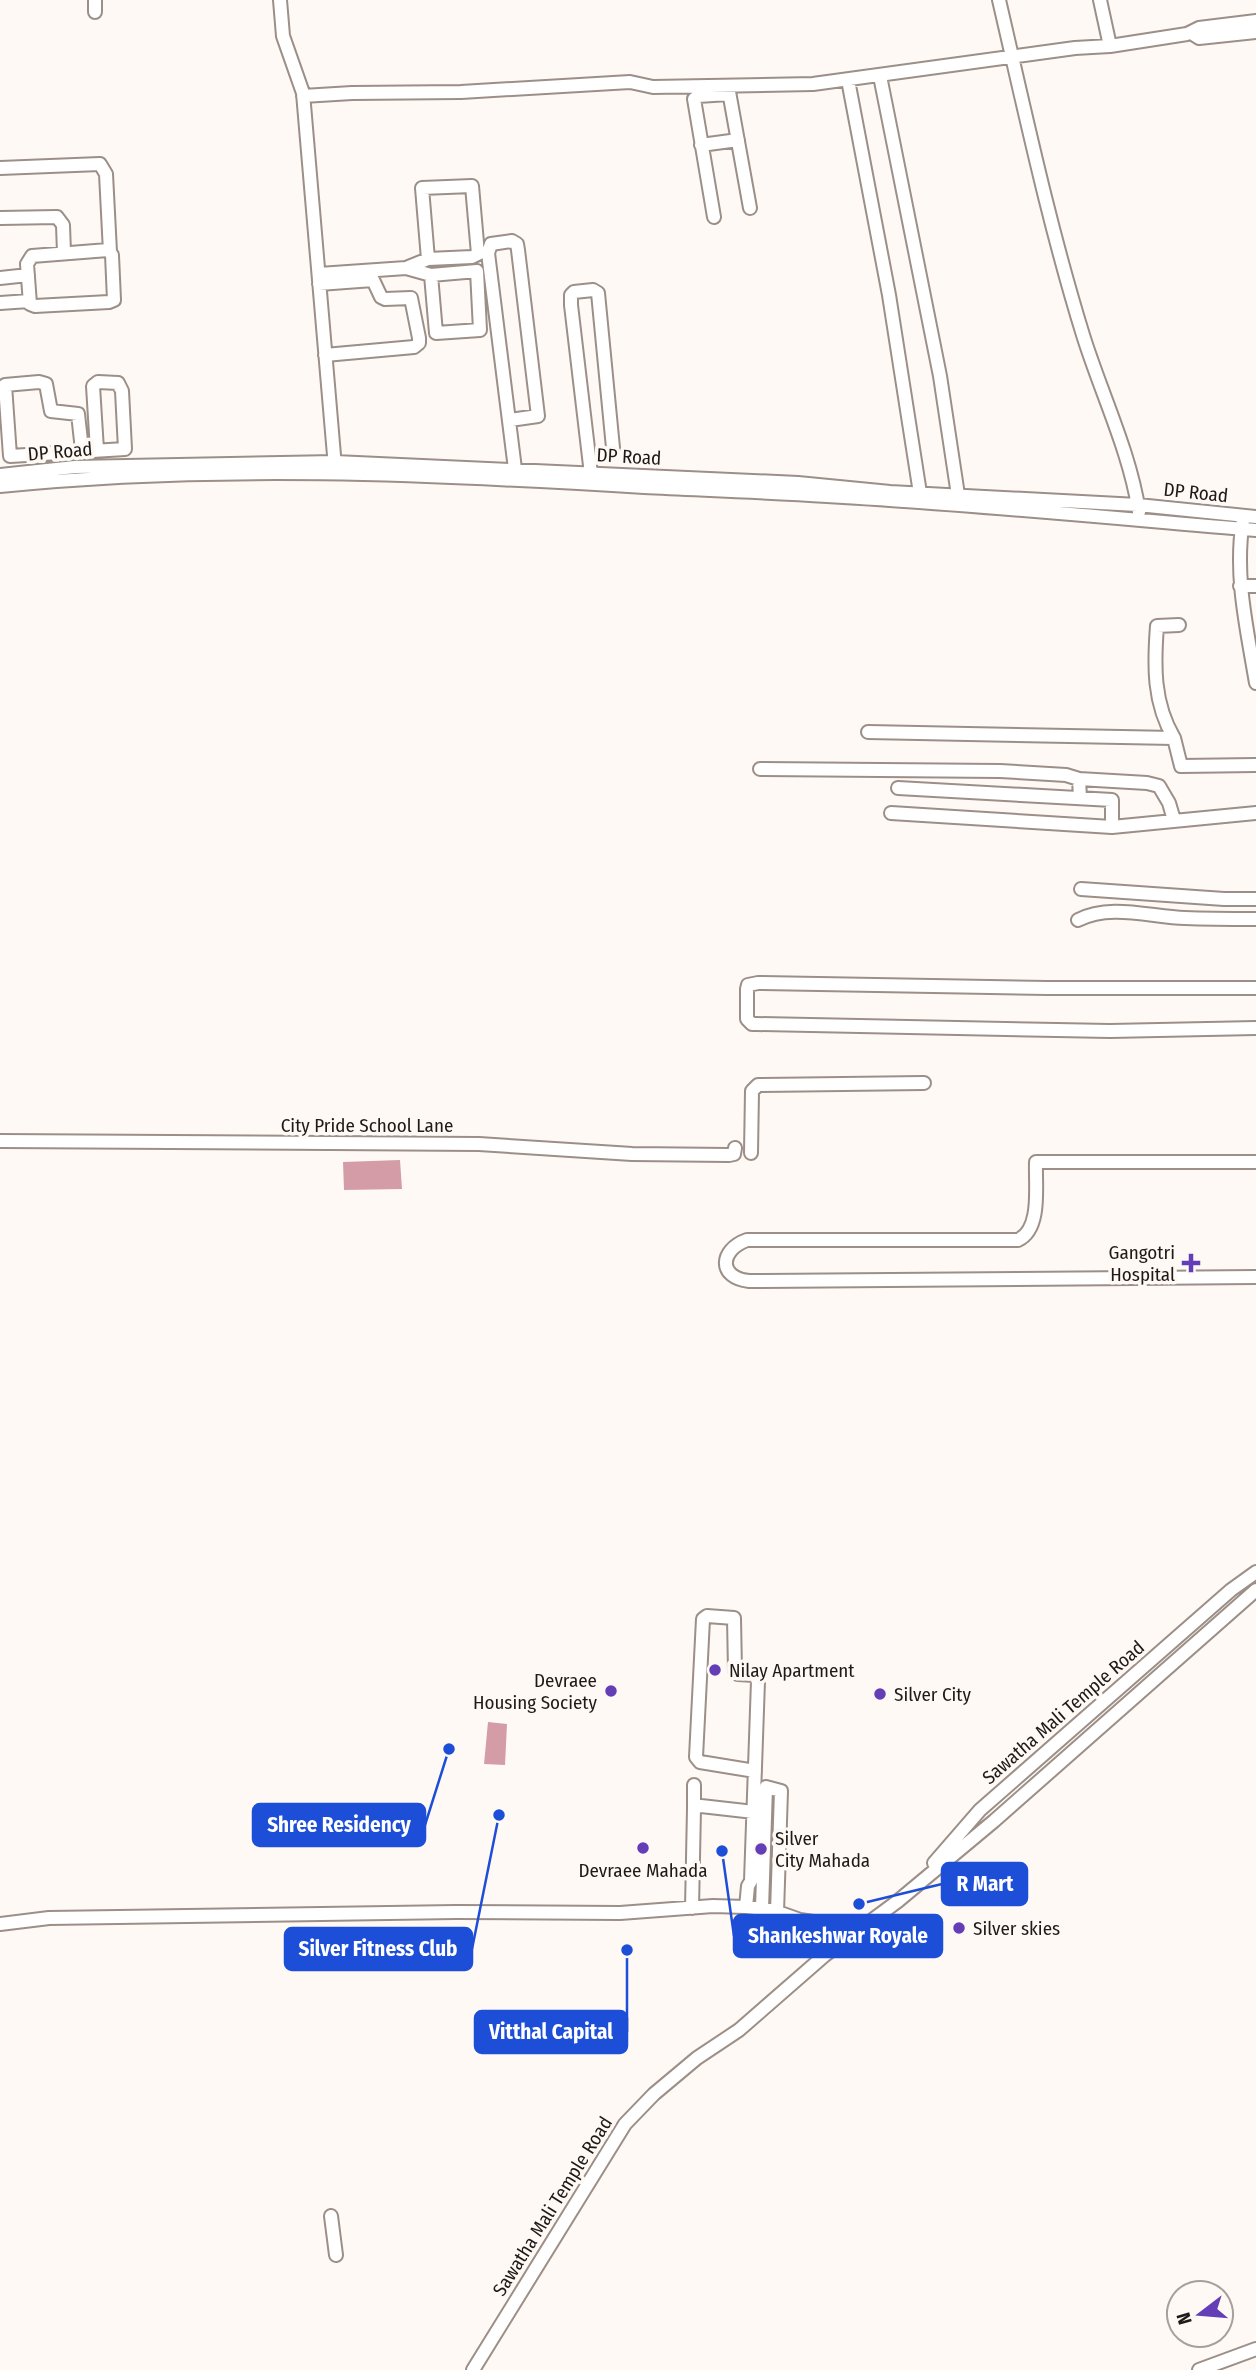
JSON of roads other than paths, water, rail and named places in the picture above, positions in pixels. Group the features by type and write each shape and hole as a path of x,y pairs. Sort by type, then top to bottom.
{"street":[{"path":"280,0 283,36 303,96 335,468"},
{"path":"999,0 1043,190 1083,335 1129,470 1139,512"},
{"path":"1100,0 1110,46"},
{"path":"303,96 461,92 630,82 653,87 728,89 813,84 1075,48 1110,46 1191,33 1199,27 1256,21"},
{"path":"1191,33 1199,38 1256,32"},
{"path":"880,76 940,376 958,495"},
{"path":"848,80 889,295 920,493"},
{"path":"728,89 750,208"},
{"path":"715,217 694,99 728,89"},
{"path":"701,145 738,140"},
{"path":"0,168 100,164 106,174 114,300 35,306 29,301 0,303"},
{"path":"319,279 406,268 428,259 472,257 478,254 472,186 422,188 428,259"},
{"path":"0,218 57,217 63,225 64,253"},
{"path":"510,420 538,416 518,250 517,244 512,241 491,244 488,253 516,475"},
{"path":"29,301 27,260 32,256 102,250 110,252"},
{"path":"406,268 431,275 477,271 480,330 436,332 431,275"},
{"path":"0,278 27,275"},
{"path":"319,279 373,280 381,297 411,299 419,338 418,345 414,347 325,355"},
{"path":"591,474 571,305 571,295 574,292 593,290 598,293 613,448"},
{"path":"90,450 78,414 51,411 46,384 39,382 5,385 10,456 90,450 125,449 121,386 114,382 98,382 93,386 90,450 92,467"},
{"name":"DP Road","path":"0,486 28,478 92,467 335,468 516,475 828,496 1139,512 1227,513 1247,521 1256,530"},
{"name":"DP Road","path":"0,475 28,478 335,468"},
{"name":"DP Road","path":"516,475 591,474 799,483 1139,512"},
{"path":"1247,521 1240,586 1253,649 1256,683"},
{"path":"1240,586 1256,586"},
{"path":"1179,625 1157,626 1154,664 1159,701 1174,738 1181,766 1256,765"},
{"path":"869,732 1174,738"},
{"path":"760,769 1000,771 1147,783 1159,786 1169,803 1174,820"},
{"path":"1079,779 1080,798"},
{"path":"898,788 1112,800 1112,827"},
{"path":"891,813 1112,827 1256,813"},
{"path":"1081,889 1256,899"},
{"path":"1078,920 1090,914 1106,912 1184,918 1256,919"},
{"path":"1256,988 758,983 748,985 747,989 747,1019 752,1024 1110,1031 1256,1028"},
{"path":"751,1153 752,1091 758,1085 924,1083"},
{"name":"City Pride School Lane","path":"0,1141 479,1144 632,1154 734,1151"},
{"path":"1256,1162 1036,1162 1034,1222 1027,1234 1018,1240 747,1240 735,1244 727,1255 726,1263 730,1275 749,1281 1256,1277"},
{"name":"Sawatha Mali Temple Road","path":"908,1892 980,1810 1231,1590 1256,1572"},
{"name":"Sawatha Mali Temple Road","path":"473,2370 625,2124 654,2094 697,2058 739,2030 825,1955 908,1892 1014,1804 1256,1590"},
{"path":"754,1907 754,1887 751,1881 754,1812 755,1771 757,1677 738,1674 735,1671 734,1618 707,1616 703,1619 696,1757 701,1762 755,1771"},
{"path":"692,1908 694,1786"},
{"path":"754,1907 766,1787 781,1791 777,1912"},
{"path":"694,1808 754,1812"},
{"path":"0,1924 49,1918 456,1912 620,1913 754,1907 800,1920 860,1929"},
{"path":"331,2216 337,2255"},
{"path":"1199,2370 1256,2349"}],"place":[{"name":"Gangotri Hospital","path":"1191,1263"},
{"name":"Nilay Apartment","path":"715,1670"},
{"name":"Devraee Housing Society","path":"611,1691"},
{"name":"Silver City","path":"880,1694"},
{"name":"Shree Residency","path":"449,1749"},
{"name":"Silver Fitness Club","path":"499,1815"},
{"name":"Devraee Mahada","path":"643,1848"},
{"name":"Silver City Mahada","path":"761,1849"},
{"name":"Shankeshwar Royale","path":"722,1851"},
{"name":"R Mart","path":"859,1904"},
{"name":"Silver skies","path":"959,1928"},
{"name":"Vitthal Capital","path":"627,1950"}]}
